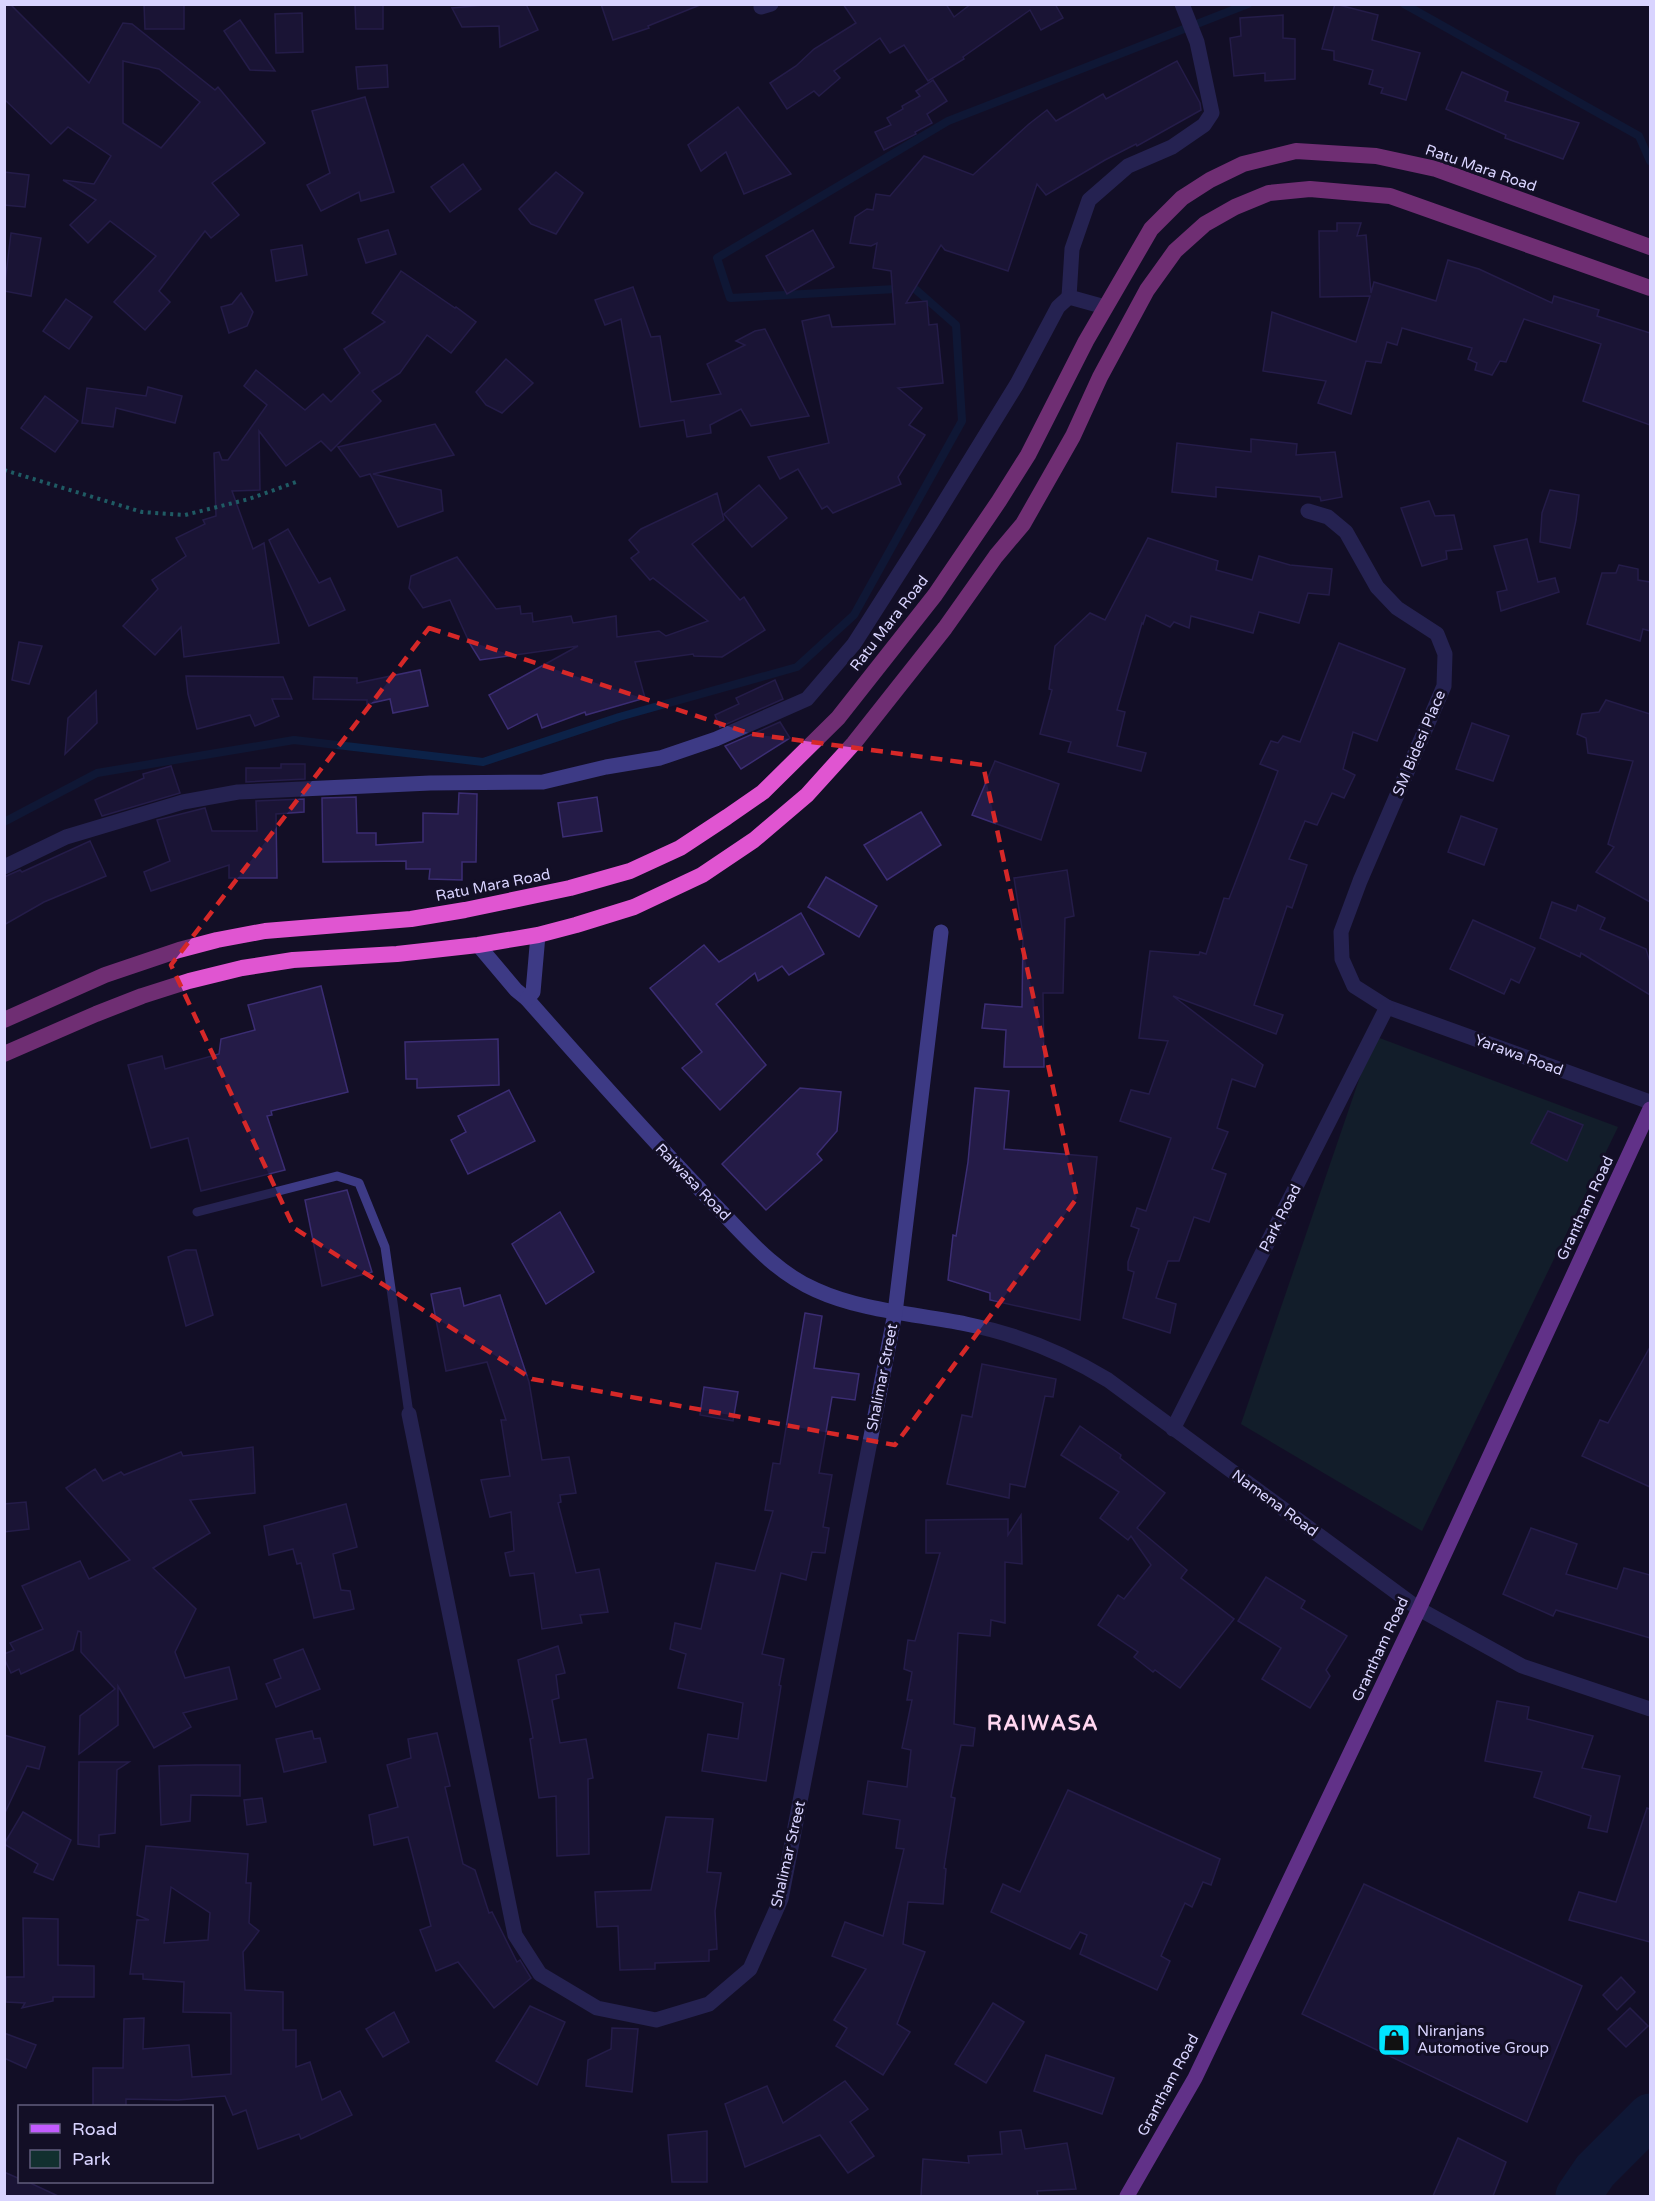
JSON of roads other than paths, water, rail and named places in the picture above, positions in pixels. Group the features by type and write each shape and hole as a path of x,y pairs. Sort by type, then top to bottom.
{"highway":[{"name":"Ratu Mara Road","path":"4,1020 105,975 161,955 217,940 266,931 411,919 526,898 630,872 680,848 763,792 802,756 837,717 935,595 1028,454 1105,307 1151,229 1182,198 1210,180 1243,164 1296,151 1376,156 1436,170 1650,247"},
{"path":"4,1054 142,996 242,968 293,960 397,954 478,945 538,935 634,907 702,875 754,840 807,795 898,691 996,556 1023,524 1073,436 1100,376 1147,290 1175,251 1204,224 1235,207 1269,193 1310,189 1390,196 1650,288"}],"main road":[{"name":"Grantham Road","path":"1127,2196 1195,2078 1419,1609 1650,1109"}],"street":[{"path":"4,867 66,837 183,802 227,794 430,783 543,782 606,767 660,758 716,739 807,699 854,644 1017,384 1058,307 1069,297 1072,249 1089,200 1128,166 1172,147 1204,125 1212,113 1197,42 1185,10"},
{"path":"1069,297 1105,307"},
{"name":"SM Bidesi Place","path":"1308,511 1328,517 1346,532 1377,587 1397,608 1437,634 1445,654 1444,686 1360,881 1341,932 1342,959 1354,986 1387,1007"},
{"name":"Shalimar Street","path":"409,1414 515,1935 540,1974 597,2008 656,2020 709,2004 750,1969 781,1899 895,1312 941,932"},
{"path":"527,999 533,992 538,935"},
{"name":"Raiwasa Road","path":"478,945 660,1148 772,1263 816,1290 895,1312"},
{"name":"Yarawa Road","path":"1387,1007 1650,1102"},
{"name":"Park Road","path":"1173,1429 1387,1007"},
{"name":"Namena Road","path":"895,1312 993,1330 1058,1353 1108,1380 1419,1609 1522,1666 1650,1710"}],"lane":[{"path":"197,1212 337,1176 359,1183 385,1247 409,1414"}],"waterway":[{"path":"4,822 97,773 294,740 483,762 619,717 797,667 854,615 962,421 956,325 914,288 730,298 717,258 948,121 1248,4"},
{"path":"1404,4 1639,136 1650,161"},
{"path":"1578,2196 1595,2171 1650,2116"}],"place":[{"name":"Niranjans Automotive Group","path":"1394,2040"}],"district":[{"name":"RAIWASA","path":"1043,1723"}]}
